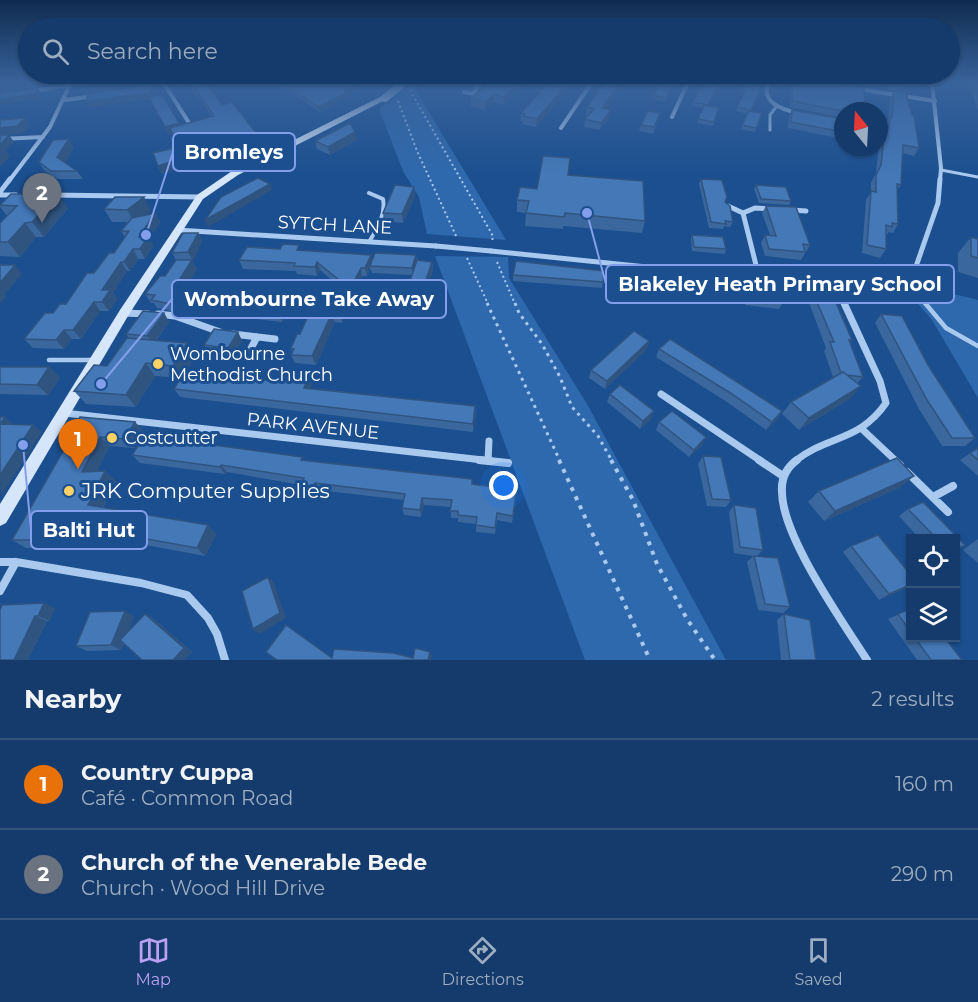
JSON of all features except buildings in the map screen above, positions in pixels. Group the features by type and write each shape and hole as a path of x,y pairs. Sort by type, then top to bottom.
{"street":[{"path":"0,194 44,137 58,113"},
{"path":"182,113 190,126"},
{"path":"0,518 3,506 200,197 236,173 356,113"},
{"path":"561,128 571,113"},
{"path":"672,117 674,113"},
{"path":"906,280 912,278 915,273 938,203 941,170 936,113"},
{"path":"0,139 44,137"},
{"path":"0,194 24,195"},
{"path":"47,195 200,197"},
{"path":"729,206 743,213 755,208 776,209"},
{"path":"786,210 806,211"},
{"path":"743,213 759,277"},
{"name":"SYTCH LANE","path":"177,230 436,246 759,277 895,284 906,280"},
{"path":"835,282 880,381 886,403 879,415 863,430 808,452 793,463 783,476 782,499 789,528 867,660"},
{"path":"124,313 164,314 213,331 275,339"},
{"path":"248,354 257,337"},
{"path":"661,394 783,476"},
{"name":"PARK AVENUE","path":"64,413 508,463"},
{"path":"863,430 948,512"},
{"path":"488,461 489,441"},
{"path":"933,497 953,486"},
{"path":"0,562 16,562 141,583 186,595 208,618 217,634 225,660"},
{"path":"0,591 16,562"}],"lane":[{"path":"770,130 772,113"},
{"path":"941,170 978,177"},
{"path":"369,193 383,199 385,206 384,213 369,242"},
{"path":"906,280 946,328 978,346"},
{"path":"49,360 96,360"}],"path":[{"path":"402,113 417,151 461,245"},
{"path":"420,113 493,236 491,251 519,313 542,344 560,377 572,407 598,436 633,500 657,564 687,619 715,660"},
{"path":"466,255 650,660"}],"shaded area":[{"path":"380,113 429,113 506,240 427,234 419,197 403,171"},
{"path":"435,256 508,257 509,278 587,404 726,660 585,660"},
{"path":"926,287 978,300 978,398 932,320 913,298"}],"place":[{"name":"Blakeley Heath Primary School","path":"587,213"},
{"name":"Church of the Venerable Bede","path":"42,223"},
{"name":"Bromleys","path":"146,235"},
{"name":"Wombourne Methodist Church","path":"158,364"},
{"name":"Wombourne Take Away","path":"101,384"},
{"name":"Costcutter","path":"112,438"},
{"name":"Balti Hut","path":"23,445"},
{"name":"Country Cuppa","path":"78,469"},
{"name":"JRK Computer Supplies","path":"69,491"}]}
